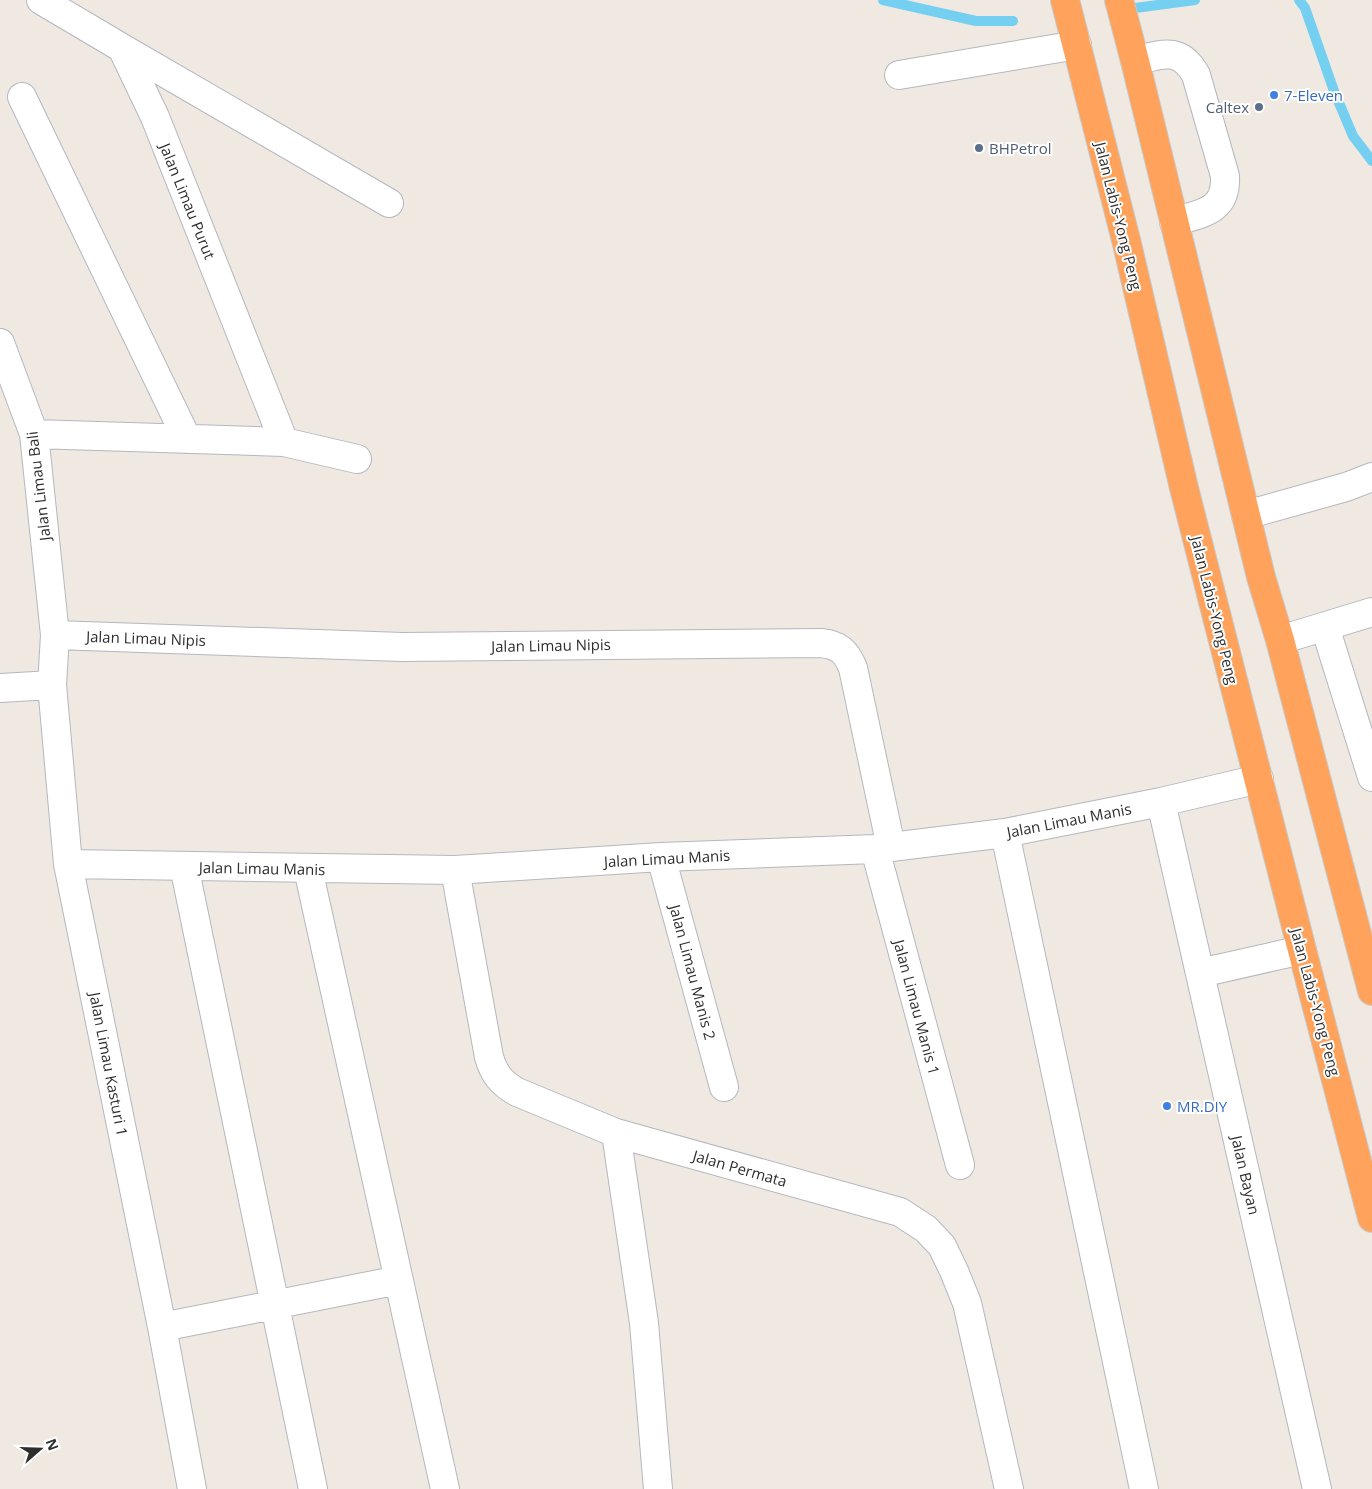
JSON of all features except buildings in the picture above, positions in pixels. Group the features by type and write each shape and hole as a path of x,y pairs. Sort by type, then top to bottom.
{"highway":[{"name":"Jalan Labis-Yong Peng","path":"1065,0 1129,254 1184,488 1372,1218"},
{"path":"1119,0 1261,576 1280,640 1372,991"}],"street":[{"path":"42,0 389,203"},
{"path":"899,75 1077,45"},
{"name":"Jalan Limau Purut","path":"122,48 155,117 284,442"},
{"path":"1135,61 1161,54 1172,54 1182,58 1190,65 1196,74 1225,176 1226,187 1222,198 1216,206 1174,222"},
{"path":"22,97 187,439"},
{"name":"Jalan Limau Bali","path":"0,343 34,434 55,635"},
{"path":"34,434 284,442 357,459"},
{"path":"1246,515 1372,478"},
{"path":"1280,640 1372,612"},
{"path":"1326,627 1372,777"},
{"name":"Jalan Limau Nipis","path":"55,635 411,647 820,642 832,644 842,650 849,658 853,668 883,848"},
{"name":"Jalan Limau Kasturi 1","path":"55,635 52,685 68,864 162,1327 192,1489"},
{"path":"0,688 52,685"},
{"name":"Jalan Limau Manis","path":"68,864 455,870 661,857 883,848 1005,833 1161,802 1258,779"},
{"name":"Jalan Bayan","path":"1161,802 1317,1489"},
{"path":"1005,833 1144,1489"},
{"name":"Jalan Limau Manis 1","path":"883,848 960,1165"},
{"name":"Jalan Limau Manis 2","path":"661,857 724,1087"},
{"path":"184,866 313,1489"},
{"path":"308,868 445,1489"},
{"name":"Jalan Permata","path":"455,870 489,1057 492,1068 498,1078 507,1086 517,1092 616,1133 900,1212 926,1229 942,1246 967,1303 1009,1489"},
{"path":"1200,973 1302,950"},
{"path":"616,1133 644,1323 658,1489"},
{"path":"162,1327 399,1280"}],"waterway":[{"path":"883,0 976,21 1013,21"},
{"path":"1135,8 1195,0"},
{"path":"1299,0 1305,8 1334,91 1353,136 1372,161"}],"place":[{"name":"7-Eleven","path":"1274,95"},
{"name":"Caltex","path":"1259,107"},
{"name":"BHPetrol","path":"979,148"},
{"name":"MR.DIY","path":"1167,1106"}]}
